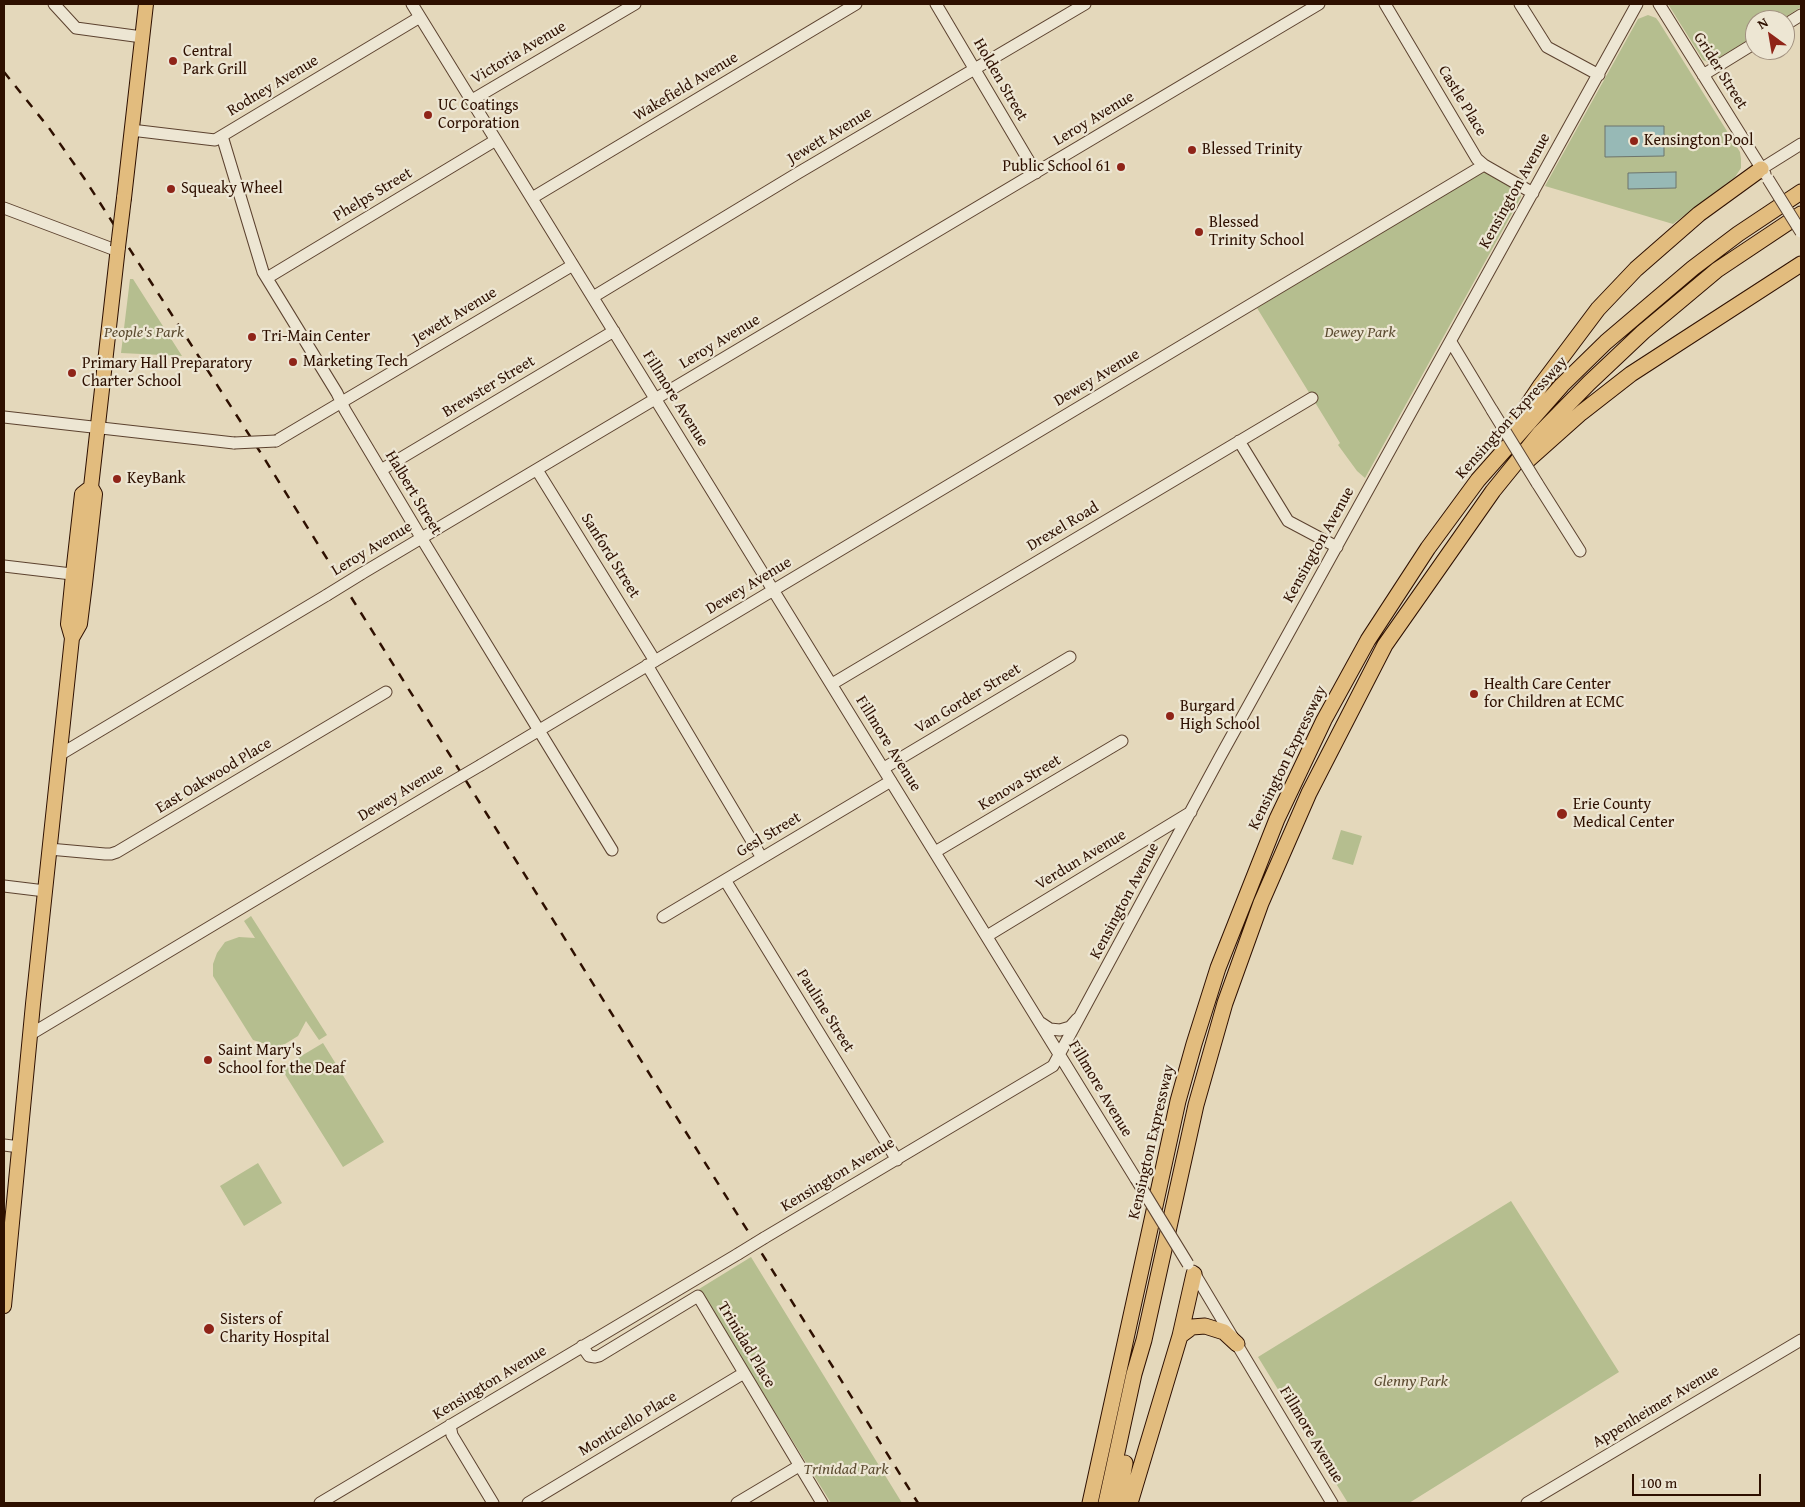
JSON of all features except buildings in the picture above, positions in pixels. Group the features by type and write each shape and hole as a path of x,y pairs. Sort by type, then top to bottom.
{"highway":[{"path":"1478,480 1541,385 1598,309 1677,232 1717,200 1764,174"},
{"name":"Kensington Expressway","path":"1090,1503 1178,1101 1218,968 1277,820 1324,720 1368,640 1428,548 1478,480 1562,385 1642,310 1693,268 1738,234 1801,192"},
{"name":"Kensington Expressway","path":"1106,1503 1196,1105 1225,1003 1261,904 1308,793 1385,644 1493,491 1540,433 1643,332 1717,270 1801,214"},
{"path":"1493,491 1582,413 1630,374 1801,264"},
{"path":"1130,1503 1180,1336 1191,1269"},
{"path":"1180,1336 1192,1327 1205,1326 1224,1332 1237,1344"},
{"path":"1118,1503 1142,1376 1144,1340"}],"main road":[{"path":"4,1306 72,638 80,624 80,575 95,494 91,487 146,4"}],"street":[{"path":"54,4 76,28 142,37"},
{"name":"Fillmore Avenue","path":"413,4 1040,1022 1332,1503"},
{"name":"Victoria Avenue","path":"472,100 635,4"},
{"name":"Wakefield Avenue","path":"532,198 856,4"},
{"name":"Holden Street","path":"936,4 1036,173"},
{"name":"Jewett Avenue","path":"593,297 1085,4"},
{"name":"Leroy Avenue","path":"60,754 1319,4"},
{"name":"Castle Place","path":"1385,4 1468,145 1484,165 1532,193"},
{"path":"1520,4 1547,47 1598,75"},
{"name":"Kensington Avenue","path":"320,1503 1053,1066 1637,4"},
{"name":"Grider Street","path":"1659,4 1801,232"},
{"name":"Rodney Avenue","path":"131,130 215,140 420,17"},
{"path":"1703,75 1745,49"},
{"name":"Halbert Street","path":"222,136 263,272 422,539 612,850"},
{"name":"Phelps Street","path":"267,278 496,140"},
{"path":"1764,174 1801,144"},
{"name":"Dewey Avenue","path":"31,1034 1484,165"},
{"path":"4,208 118,249"},
{"name":"Jewett Avenue","path":"4,417 234,443 276,441 573,265"},
{"name":"Brewster Street","path":"381,470 614,331"},
{"path":"1451,342 1580,551"},
{"name":"Drexel Road","path":"832,684 1312,398"},
{"path":"1239,441 1288,521 1337,547"},
{"name":"Sanford Street","path":"537,470 651,663 762,858"},
{"path":"4,566 80,575"},
{"name":"Van Gorder Street","path":"884,768 1070,656"},
{"name":"East Oakwood Place","path":"50,849 105,854 117,852 386,692"},
{"name":"Kenova Street","path":"935,852 1122,741"},
{"name":"Gesl Street","path":"663,916 891,781"},
{"name":"Verdun Avenue","path":"987,936 1191,812"},
{"name":"Pauline Street","path":"724,880 897,1160"},
{"path":"4,886 45,891"},
{"path":"1040,1022 1050,1029 1060,1030 1070,1027 1082,1013"},
{"path":"4,1145 20,1147"},
{"name":"Trinidad Place","path":"582,1346 589,1356 599,1356 698,1296 822,1503"},
{"name":"Appenheimer Avenue","path":"1527,1503 1801,1340"},
{"name":"Monticello Place","path":"528,1503 744,1373"},
{"path":"450,1425 452,1435 493,1503"},
{"path":"737,1503 799,1466"}],"green space":[{"path":"1668,4 1801,4 1801,7 1795,11 1745,10 1745,42 1710,63 1703,60"},
{"name":"Kensington Pool","path":"1648,15 1656,18 1659,22 1740,152 1741,159 1741,168 1735,177 1673,224 1545,186 1638,19"},
{"name":"Dewey Park","path":"1481,173 1486,173 1519,191 1521,197 1365,478 1357,471 1338,445 1340,443 1257,308"},
{"name":"People's Park","path":"130,279 133,279 182,356 121,353"},
{"path":"1341,830 1362,836 1353,865 1332,859"},
{"path":"251,916 327,1035 319,1040 306,1021 298,1036 285,1044 275,1047 253,1040 213,976 213,964 217,953 225,942 239,937 255,938 244,921"},
{"path":"323,1043 384,1142 343,1167 281,1068"},
{"path":"258,1163 282,1203 244,1226 220,1186"},
{"name":"Glenny Park","path":"1511,1201 1619,1372 1409,1503 1348,1503 1258,1357"},
{"name":"Trinidad Park","path":"751,1257 902,1503 831,1503 699,1289"}],"water":[{"name":"Kensington Pool","path":"1605,126 1664,126 1664,156 1605,157"},
{"name":"Kensington Pool","path":"1676,172 1676,188 1628,189 1628,173"}],"railway":[{"path":"4,72 49,128 84,178 264,458 918,1503"}],"place":[{"name":"Central Park Grill","path":"173,61"},
{"name":"UC Coatings Corporation","path":"428,115"},
{"name":"Kensington Pool","path":"1634,141"},
{"name":"Blessed Trinity","path":"1192,150"},
{"name":"Public School 61","path":"1121,167"},
{"name":"Squeaky Wheel","path":"171,189"},
{"name":"Blessed Trinity School","path":"1199,232"},
{"name":"Tri-Main Center","path":"252,337"},
{"name":"Marketing Tech","path":"293,362"},
{"name":"Primary Hall Preparatory Charter School","path":"72,373"},
{"name":"KeyBank","path":"117,479"},
{"name":"Health Care Center for Children at ECMC","path":"1474,694"},
{"name":"Burgard High School","path":"1170,716"},
{"name":"Erie County Medical Center","path":"1562,814"},
{"name":"Saint Mary's School for the Deaf","path":"208,1060"},
{"name":"Sisters of Charity Hospital","path":"209,1329"}]}
